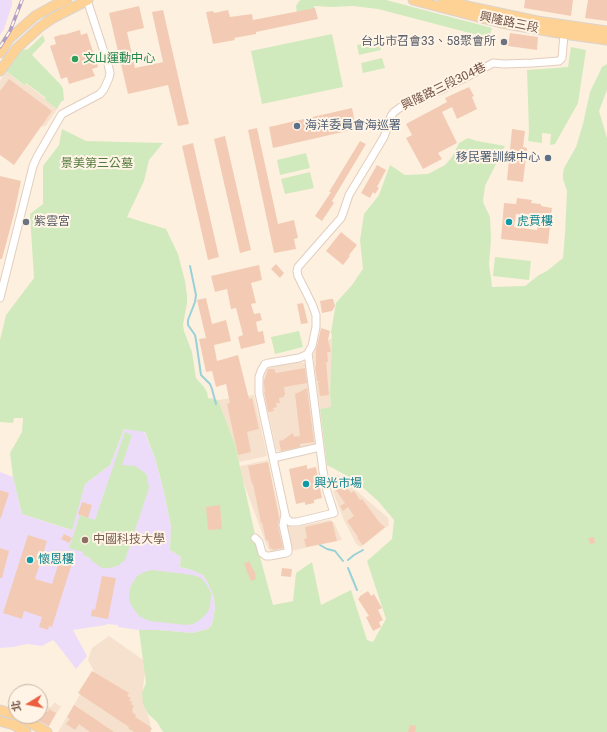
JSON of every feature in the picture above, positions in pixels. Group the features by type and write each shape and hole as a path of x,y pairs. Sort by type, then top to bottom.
{"main road":[{"path":"0,53 9,39 35,16 66,0"},
{"path":"0,70 17,48 40,27 53,18 87,0"},
{"name":"興隆路三段","path":"413,0 501,23 607,40"},
{"name":"興隆路三段","path":"443,0 537,21 607,31"},
{"path":"0,721 14,725 26,732"},
{"path":"32,724 47,732"}],"street":[{"path":"0,298 33,166 37,157 62,114 100,94 109,78 110,73 108,64 87,0"},
{"path":"564,34 577,27"},
{"name":"興隆路三段304巷","path":"285,514 288,520 293,522 334,513 323,471 308,353 312,346 316,327 316,315 298,276 298,267 341,218 348,194 384,137 394,112 401,107 445,88 493,63 504,64 559,61 562,58 564,34"},
{"path":"256,538 259,542 262,553 266,556 288,552 283,525 285,514 259,393 259,377 263,366 269,363 299,358 308,353"},
{"path":"273,458 320,448"}],"shaded area":[{"path":"0,0 12,0 12,5 4,29 0,35"},
{"path":"6,71 23,85 25,83 57,109 46,125 43,127 0,96 0,81"},
{"path":"332,338 331,408 320,409 313,356 316,346"},
{"path":"301,362 306,364 315,443 314,446 281,453 276,449 263,381 267,369 271,367"},
{"path":"254,395 267,456 239,462 235,444 218,400"},
{"name":"中國科技大學","path":"124,429 144,431 155,458 164,492 171,527 170,550 181,557 180,567 203,575 207,581 214,597 215,609 212,625 208,629 192,633 139,630 107,624 73,630 87,656 76,669 53,640 42,646 27,644 0,648 0,472 13,477 22,514 71,530 85,484 110,465"},
{"path":"268,460 280,517 285,550 273,553 268,549 242,478 240,466"},
{"path":"338,475 388,518 389,525 361,547 356,544 343,518 334,494 330,476"},
{"path":"329,520 334,523 342,540 291,551 285,523 291,527 295,527"},
{"path":"109,636 146,662 143,688 144,704 150,722 151,732 58,732 94,671 88,660 92,648"},
{"path":"55,702 61,706 48,728 41,724 48,724 48,706 51,707"}],"green space":[{"path":"301,0 386,0 492,28 489,38 378,9 353,6 314,6 315,10 297,14 296,6"},
{"path":"332,34 343,87 262,104 251,51"},
{"path":"43,35 45,41 32,55 61,85 63,89 64,100 57,109 45,100 46,98 26,83 24,85 6,71 22,50 28,49"},
{"path":"379,40 381,50 359,55 357,45"},
{"path":"571,47 586,50 578,103 555,144 550,145 551,134 542,133 542,143 528,141 527,70 568,67"},
{"path":"382,58 385,68 363,73 361,63"},
{"name":"景美第三公墓","path":"607,64 607,90 599,111 607,138 607,732 163,732 157,722 148,714 143,704 142,693 146,683 139,630 192,633 208,629 212,625 215,609 214,597 203,575 180,567 181,557 170,550 171,527 164,492 155,458 145,432 124,429 110,465 85,484 72,530 22,514 13,477 10,453 22,432 23,418 14,418 13,423 0,422 0,340 6,315 34,278 30,214 43,204 43,166 59,145 62,129 86,141 163,143 149,160 144,181 127,217 166,229 178,254 187,295 183,325 192,352 196,378 207,392 208,398 218,400 235,444 260,557 273,605 293,601 296,573 312,562 321,605 351,590 367,640 373,642 386,619 367,561 392,539 394,520 378,501 353,479 327,465 320,409 331,407 331,332 336,303 352,285 363,269 360,240 364,214 379,195 390,165 405,175 428,174 445,165 452,157 459,143 468,138 505,146 485,186 483,202 490,217 491,239 489,265 492,287 525,286 563,258 567,191 563,179 564,168 576,147 590,92 602,67"},
{"path":"306,153 310,168 280,175 277,160"},
{"path":"310,172 314,188 285,194 281,179"},
{"path":"495,257 531,261 529,280 493,276"},
{"path":"299,331 303,347 275,354 271,337"},
{"path":"125,432 132,435 122,465 135,466 144,472 147,476 149,488 125,560 114,567 102,568 90,558 83,555 83,552 69,548 80,515 95,520"},
{"path":"152,570 193,575 201,578 211,593 210,607 207,613 193,624 186,625 150,621 139,616 131,605 129,599 130,588 137,576"}],"building":[{"path":"525,0 573,0 571,16 524,8"},
{"path":"588,0 607,0 607,21 585,18"},
{"path":"139,6 144,28 127,32 135,68 163,62 152,12 163,10 189,124 178,126 168,85 128,94 109,13"},
{"path":"315,8 318,19 256,32 256,34 234,38 235,40 213,44 206,12 213,11 214,13 228,10 230,17 252,14 253,20"},
{"name":"文山運動中心","path":"80,30 81,35 87,33 98,67 92,69 95,76 69,84 67,77 61,79 50,46 56,44 54,37"},
{"path":"510,33 538,37 537,50 508,46"},
{"path":"9,79 52,111 14,165 0,155 0,91"},
{"path":"469,87 474,96 472,97 477,109 457,119 452,107 442,112 457,143 438,153 442,159 423,169 406,138 412,135 406,124 447,102 445,98"},
{"path":"352,108 356,129 273,148 269,127"},
{"path":"257,128 278,224 294,220 298,238 294,239 296,249 274,253 248,130"},
{"path":"512,129 525,131 523,147 527,148 523,182 507,180"},
{"path":"225,136 251,250 240,253 214,139"},
{"path":"360,141 366,144 332,201 334,203 322,221 315,216 331,192 329,192"},
{"path":"193,143 219,257 208,260 182,146"},
{"path":"377,165 386,170 377,187 379,188 375,194 373,192 370,198 361,193"},
{"path":"0,176 21,181 2,259 0,259"},
{"name":"虎賁樓","path":"517,198 532,200 531,203 541,204 541,206 552,208 548,244 501,239 504,203 516,204","holes":["516,214 539,216 537,230 514,227"]},
{"path":"341,232 357,245 343,265 326,251"},
{"path":"276,264 284,273 280,278 271,269"},
{"path":"259,265 262,280 251,283 256,303 251,304 254,314 260,313 262,320 256,322 258,332 263,331 265,343 241,349 238,337 243,335 236,308 231,309 227,289 215,292 211,276"},
{"path":"206,298 212,324 226,320 231,341 214,345 217,361 238,355 249,399 252,398 259,429 247,432 251,452 238,455 227,404 230,403 226,384 216,387 212,371 206,372 199,339 206,338 197,300"},
{"path":"333,299 335,306 334,308 332,311 322,313 320,301"},
{"path":"303,303 308,323 301,324 297,304"},
{"path":"321,328 330,331 328,340 331,352 327,352 328,362 326,362 329,395 320,396 318,382 320,381 317,381 315,366 316,350"},
{"path":"305,368 307,383 284,387 284,397 279,398 280,403 276,403 277,407 273,408 274,411 268,412 264,392 264,381 268,369 274,369 276,373"},
{"path":"307,388 314,442 300,444 300,447 281,451 279,441 293,433 294,437 300,436 295,394"},
{"path":"268,462 279,517 278,526 283,548 273,550 272,548 270,549 268,540 266,541 248,466"},
{"name":"興光市場","path":"307,465 307,469 316,467 322,498 314,500 314,503 305,505 305,502 296,504 289,469"},
{"path":"341,477 344,491 347,488 351,493 354,491 360,500 362,499 380,523 385,527 363,545 347,521 354,516 348,507 343,511 340,506 345,503 335,489 332,479"},
{"path":"0,490 9,493 1,518 0,518"},
{"path":"82,502 92,505 88,518 78,514"},
{"path":"220,505 222,529 208,530 206,507"},
{"path":"332,521 337,541 306,547 304,539 307,538 305,527"},
{"path":"64,534 72,538 69,543 61,539"},
{"name":"懷恩樓","path":"28,535 47,541 35,579 52,584 61,556 73,560 52,627 49,626 48,630 39,627 42,617 24,611 22,619 3,613"},
{"path":"594,537 595,543 590,544 588,538"},
{"path":"0,548 9,551 2,578 0,578"},
{"path":"249,561 256,575 256,579 251,581 244,564"},
{"path":"282,568 292,569 291,577 281,576"},
{"path":"102,576 116,578 108,619 91,616 92,609 95,610"},
{"path":"368,591 371,596 374,594 382,608 378,610 383,620 379,622 381,627 373,631 366,617 369,616 358,599"},
{"path":"92,671 129,693 127,696 131,698 129,700 134,706 132,712 136,715 135,717 152,728 150,732 134,732 128,728 129,727 78,693"},
{"path":"74,705 114,732 90,732 79,724 75,730 66,724 70,719 67,717"},
{"path":"49,709 56,713 49,726 45,724 48,724"},
{"path":"410,725 416,726 415,732 408,732"}],"waterway":[{"path":"190,266 196,295 188,320 188,325 195,335 201,375 210,384 216,404"},
{"path":"320,545 335,551 343,561"},
{"path":"348,560 363,550"},
{"path":"348,568 357,590"}],"railway":[{"path":"0,47 10,31 22,0"}],"place":[{"name":"台北市召會33、58聚會所","path":"504,42"},
{"name":"文山運動中心","path":"75,59"},
{"name":"海洋委員會海巡署","path":"297,126"},
{"name":"移民署訓練中心","path":"548,158"},
{"name":"紫雲宮","path":"26,222"},
{"name":"虎賁樓","path":"509,222"},
{"name":"興光市場","path":"306,484"},
{"name":"中國科技大學","path":"85,540"},
{"name":"懷恩樓","path":"30,560"}]}
